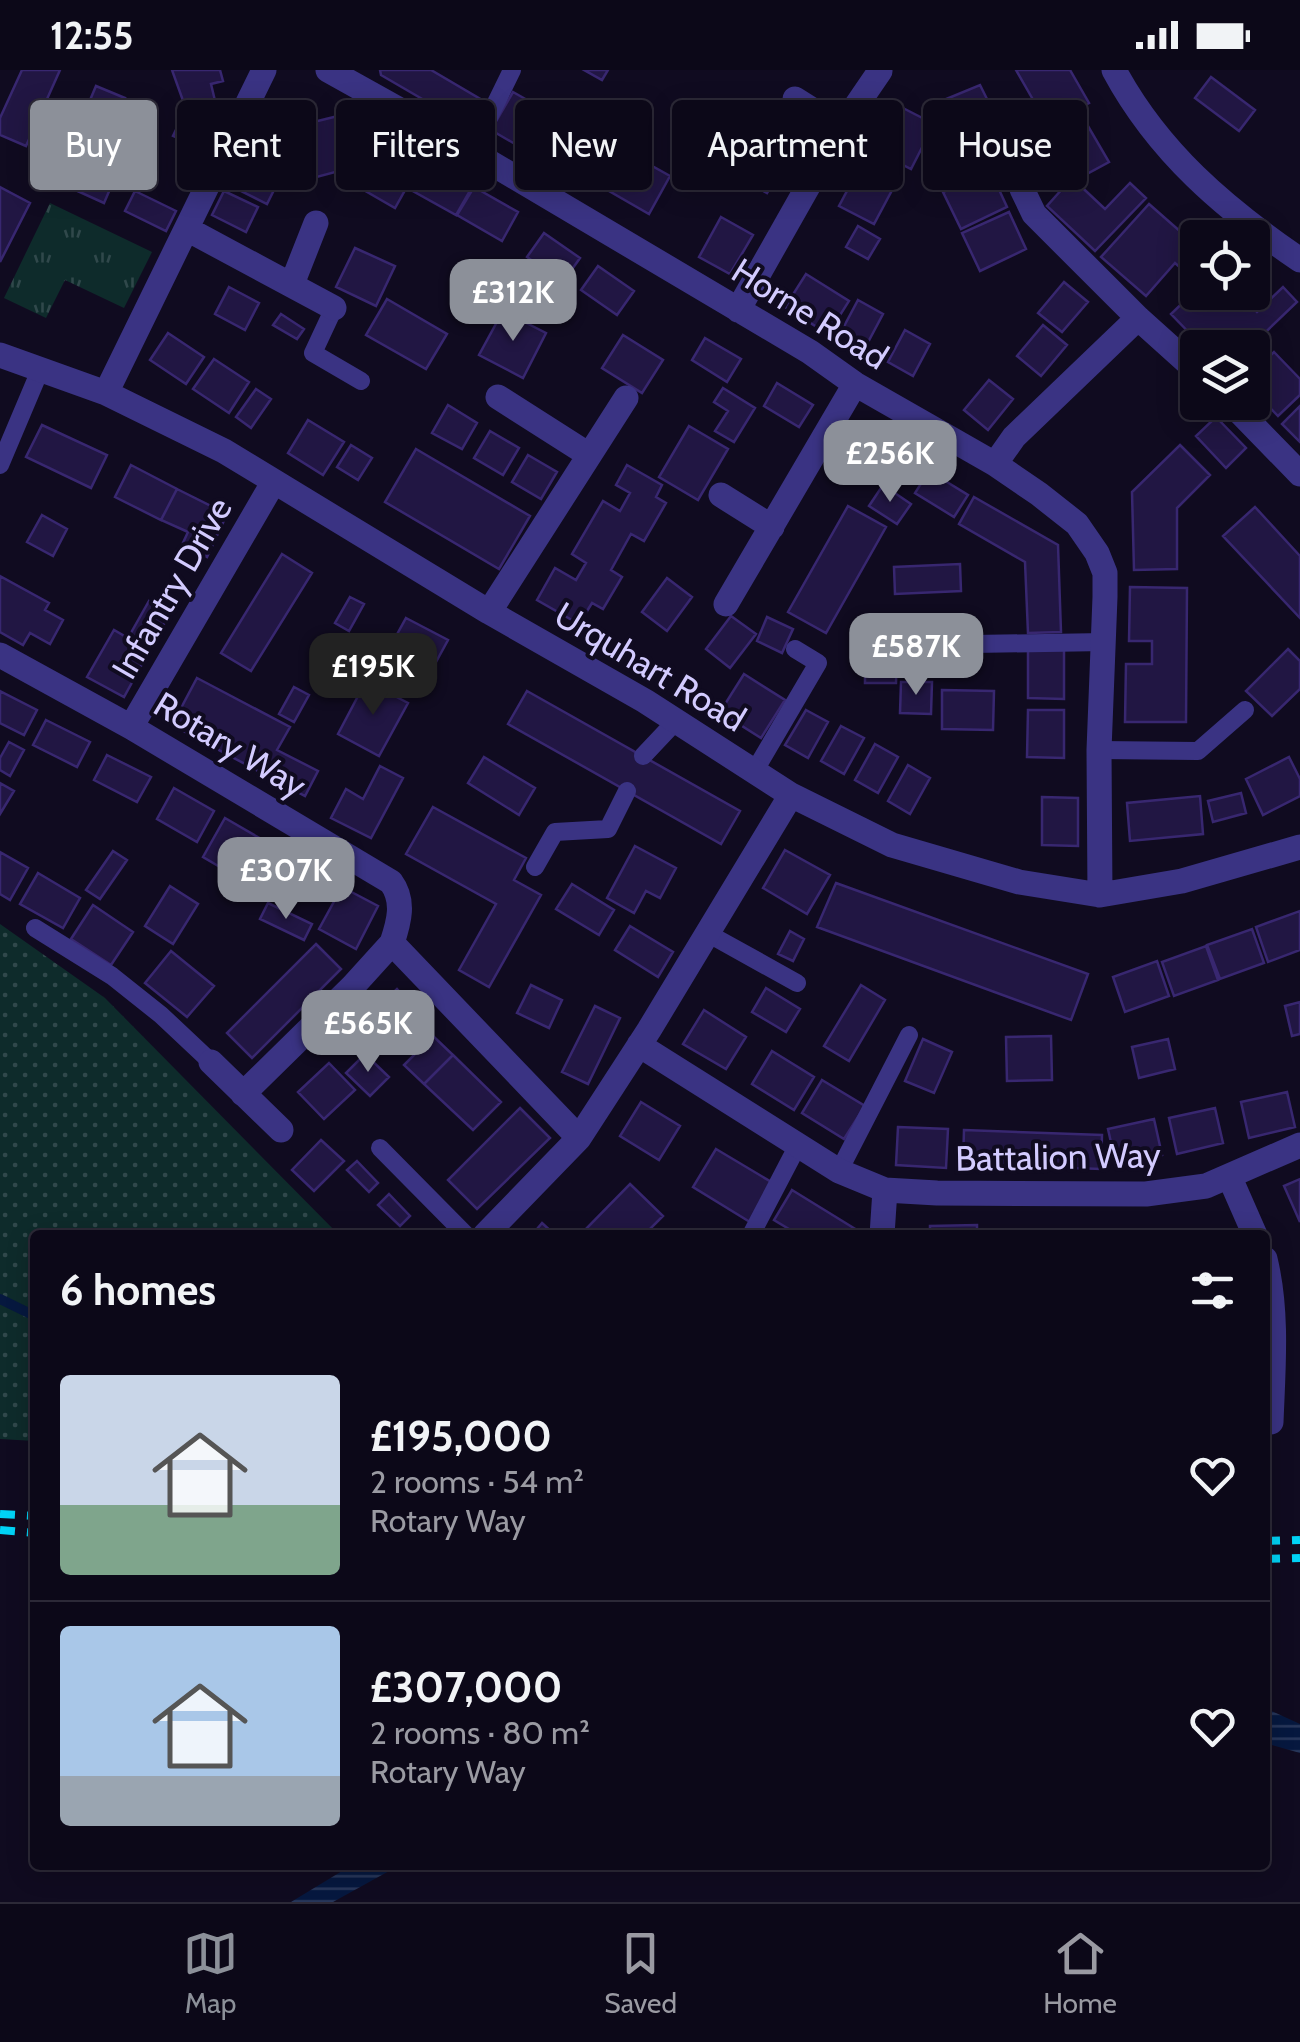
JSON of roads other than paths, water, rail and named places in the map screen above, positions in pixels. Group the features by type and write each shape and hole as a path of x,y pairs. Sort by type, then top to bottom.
{"street":[{"path":"106,393 264,70"},
{"name":"Horne Road","path":"328,70 381,100"},
{"path":"1114,70 1153,131 1202,186 1300,260"},
{"path":"860,100 880,71"},
{"name":"Horne Road","path":"495,166 994,464 1063,511 1088,538 1104,573 1098,750 1100,895"},
{"path":"738,310 805,190"},
{"path":"1025,190 1034,214 1180,356"},
{"path":"292,284 316,223"},
{"path":"187,229 334,308"},
{"path":"994,464 1014,437 1138,318"},
{"name":"Urquhart Road","path":"0,355 106,393 224,452 676,721 790,795 852,828 940,861 1060,891 1100,895 1239,867 1300,846"},
{"path":"726,604 855,384"},
{"path":"498,397 589,455"},
{"path":"488,612 626,398"},
{"path":"1248,420 1300,474"},
{"name":"Infantry Drive","path":"131,727 273,483"},
{"path":"722,495 772,527"},
{"name":"Rotary Way","path":"0,655 131,727 391,882 399,893 400,904 392,943"},
{"path":"490,1230 580,1138 790,795"},
{"path":"243,1094 392,943 580,1138"},
{"name":"Battalion Way","path":"639,1045 839,1171 885,1190 1146,1194 1206,1186 1300,1145"},
{"path":"211,1062 282,1130"},
{"path":"1230,1178 1253,1230"},
{"path":"882,1230 885,1190"},
{"path":"1270,1281 1270,1422"},
{"path":"1273,1358 1300,1358"}],"lane":[{"path":"495,105 512,70"},
{"path":"334,308 313,353 361,381"},
{"path":"0,465 41,368"},
{"path":"911,644 1104,642"},
{"path":"754,772 818,663 794,650"},
{"path":"1098,750 1198,751 1245,710"},
{"path":"643,756 676,721"},
{"path":"536,867 555,832 608,828 627,791"},
{"path":"35,928 112,976 211,1062"},
{"path":"707,933 796,983"},
{"path":"839,1171 909,1034"},
{"path":"754,1230 798,1144"},
{"path":"380,1148 461,1230"}],"water":[{"path":"1270,1710 1300,1724 1300,1753 1270,1744"},
{"path":"344,1870 391,1870 333,1902 291,1902"}],"waterway":[{"path":"0,1299 30,1314"}],"railway":[{"path":"0,1514 30,1516"},
{"path":"0,1530 30,1533"},
{"path":"1270,1541 1300,1540"},
{"path":"1270,1559 1300,1558"}]}
